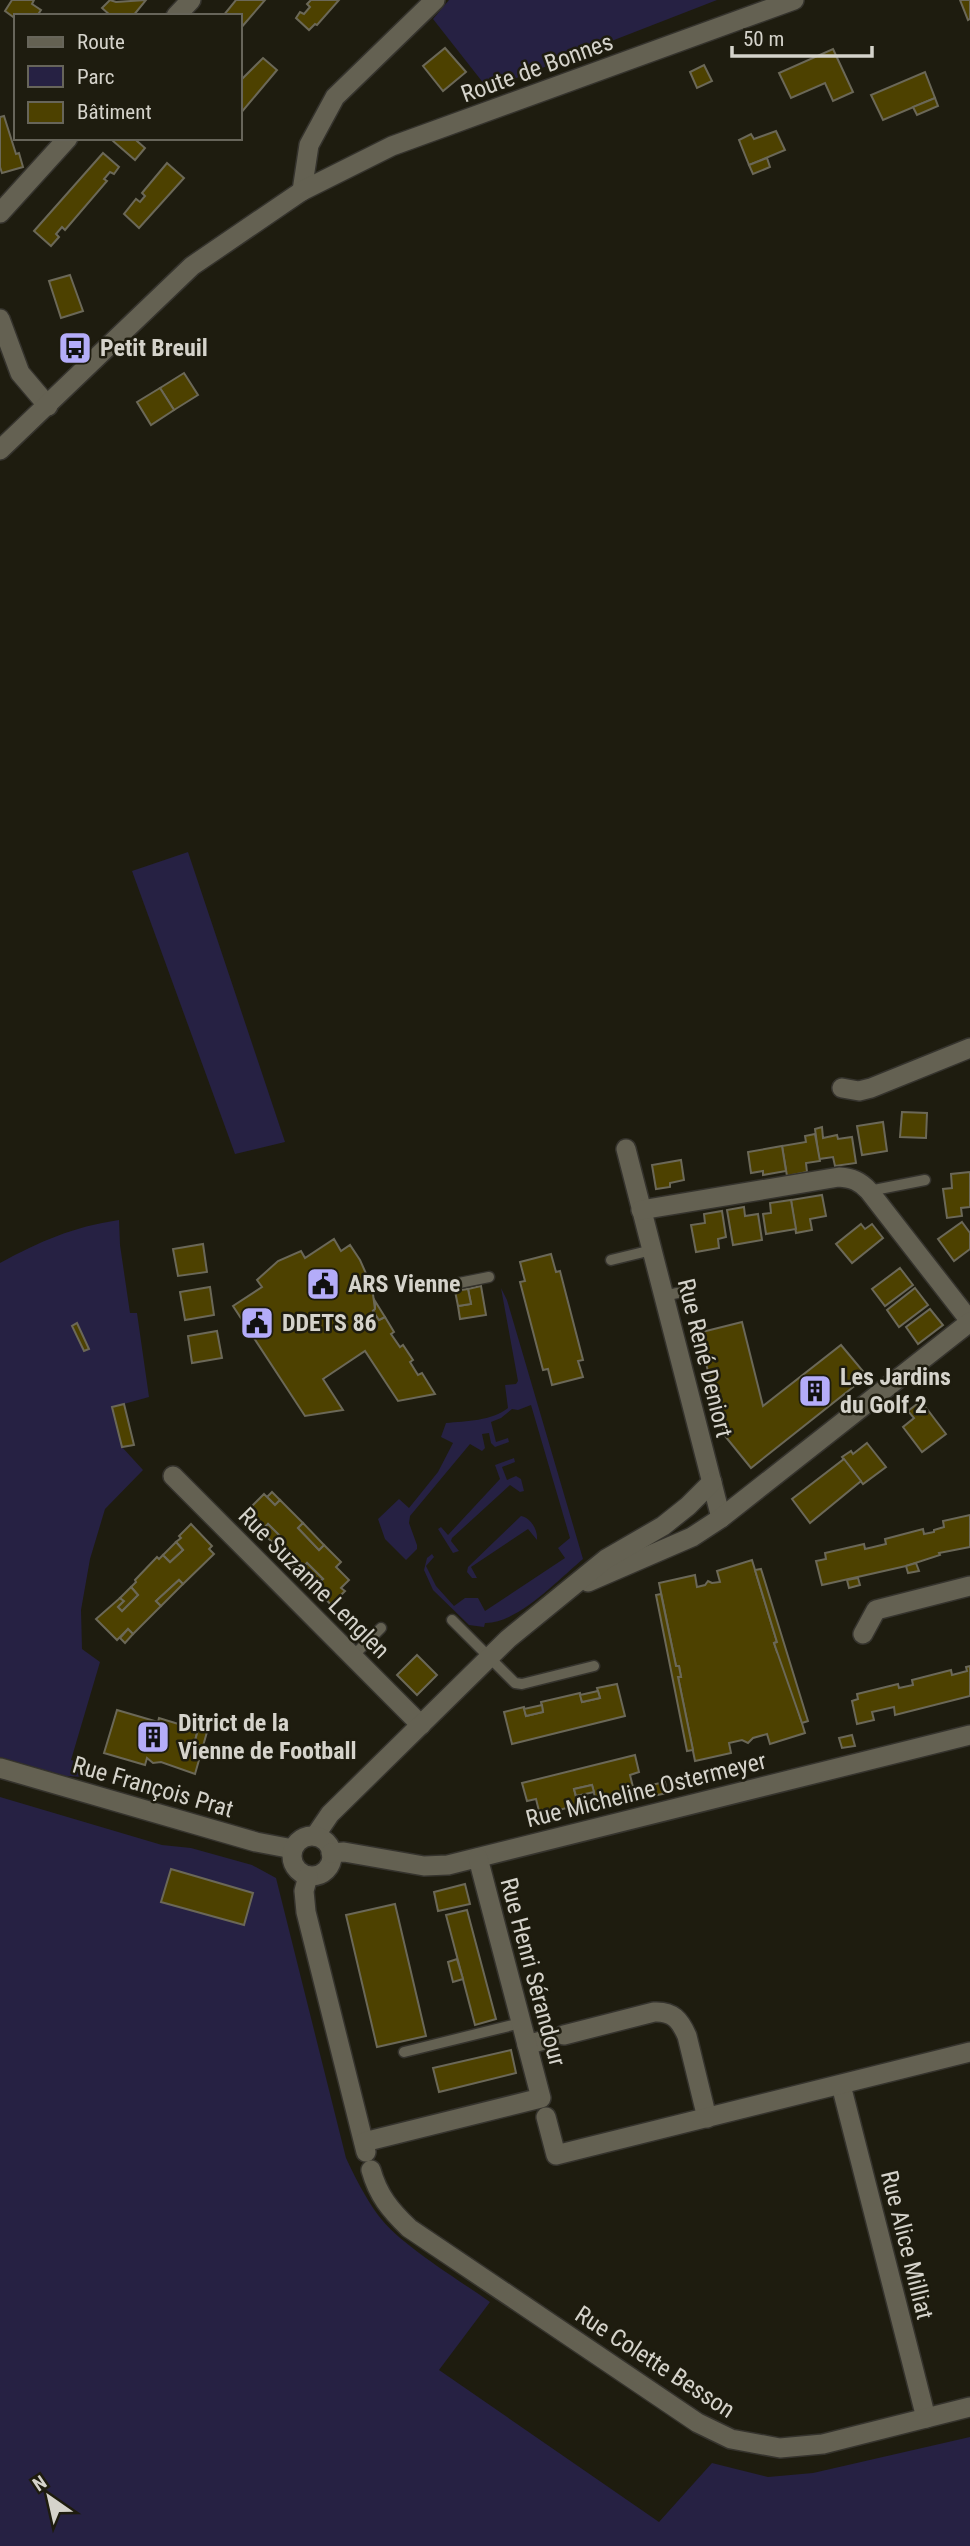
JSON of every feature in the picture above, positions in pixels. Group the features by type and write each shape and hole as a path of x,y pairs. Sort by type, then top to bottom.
{"street":[{"path":"178,14 191,0"},
{"path":"302,191 309,145 335,97 435,0"},
{"name":"Route de Bonnes","path":"0,450 192,266 302,191 392,146 794,0"},
{"path":"0,213 66,140"},
{"path":"0,319 20,373 48,406"},
{"path":"842,1088 859,1091 871,1088 970,1048"},
{"name":"Rue René Deniort","path":"626,1149 721,1518"},
{"path":"566,1592 692,1537 721,1518 970,1321 866,1187 852,1178 839,1177 641,1210"},
{"name":"Rue Suzanne Lenglen","path":"173,1476 421,1725"},
{"path":"315,1836 330,1814 508,1639 606,1559 663,1526 712,1482"},
{"path":"863,1634 876,1610 970,1586"},
{"name":"Rue Micheline Ostermeyer","path":"331,1853 344,1852 424,1866 448,1865 970,1735"},
{"name":"Rue François Prat","path":"0,1768 256,1842 292,1849"},
{"path":"315,1836 326,1842 331,1860 320,1874 308,1876 301,1873 293,1863 292,1849 304,1837 315,1836"},
{"name":"Rue Henri Sérandour","path":"478,1858 556,2155 707,2118"},
{"name":"Rue Colette Besson","path":"308,1876 304,1891 306,1912 376,2188 389,2209 409,2228 698,2423 732,2439 780,2448 823,2444 970,2406"},
{"path":"527,2045 654,2012 673,2015 682,2024 687,2036 707,2118 970,2052"},
{"name":"Rue Alice Milliat","path":"841,2085 926,2418"},
{"path":"367,2154 543,2108"}],"lane":[{"path":"866,1187 925,1180"},
{"path":"611,1260 652,1250"},
{"path":"439,1287 489,1278"},
{"path":"664,1296 686,1291"},
{"path":"452,1620 510,1679 522,1684 594,1666"},
{"path":"352,1656 381,1628"},
{"path":"404,2052 521,2023"}],"green space":[{"path":"449,0 717,0 488,89 433,19"},
{"path":"188,852 285,1142 235,1154 132,871"},
{"path":"119,1220 130,1313 137,1313 149,1397 113,1407 122,1447 143,1470 105,1509 90,1559 81,1610 82,1649 100,1662 71,1760 86,1764 84,1777 66,1776 0,1757 0,1263 57,1236"},
{"path":"501,1288 507,1300 583,1559 524,1608 497,1621 485,1623 484,1627 469,1625 433,1590 424,1570 427,1558 432,1554 434,1557 426,1566 436,1586 454,1606 465,1598 478,1598 485,1611 565,1558 558,1548 570,1538 531,1405 518,1410 512,1409 491,1422 496,1442 508,1438 509,1442 495,1447 491,1443 489,1433 482,1434 485,1448 482,1451 470,1444 410,1516 409,1523 417,1549 406,1560 385,1539 378,1519 399,1499 409,1508 438,1472 453,1443 441,1437 446,1423 487,1418 508,1408 505,1385 516,1384 518,1381"},
{"path":"514,1458 515,1462 502,1467 507,1480 516,1476 521,1479 524,1491 520,1492 510,1485 452,1538 451,1541 459,1551 453,1553 438,1529 441,1527 448,1535 500,1479 495,1465"},
{"path":"521,1516 533,1525 537,1540 528,1529 471,1567 477,1578 472,1578 467,1572 468,1567"},
{"path":"0,1797 162,1845 191,1848 252,1865 276,1878 346,2158 353,2172 373,2208 400,2238 490,2302 439,2370 659,2522 712,2463 768,2477 813,2473 970,2437 970,2546 0,2546"}],"building":[{"path":"12,0 34,0 32,4 41,10 38,14 14,14 14,18 5,11"},
{"path":"110,0 146,0 135,14 109,14 102,8"},
{"path":"236,0 265,0 242,27 242,14 225,14"},
{"path":"311,0 339,0 317,25 309,30 296,18 300,12 304,14 310,7 307,4"},
{"path":"960,0 970,0 968,20"},
{"path":"445,48 466,72 443,91 423,66"},
{"path":"833,49 853,92 833,101 825,83 791,98 779,73"},
{"path":"263,58 277,70 242,112 242,79"},
{"path":"704,65 712,81 697,88 690,72"},
{"path":"925,72 935,98 883,120 871,95"},
{"path":"935,98 938,106 917,115 913,107"},
{"path":"4,116 23,167 2,173 0,117"},
{"path":"776,131 785,150 749,165 739,140 751,134 754,139"},
{"path":"138,140 145,148 135,160 113,141"},
{"path":"103,153 119,167 114,174 110,172 104,179 107,181 65,230 62,227 56,234 59,237 51,246 34,231"},
{"path":"767,158 770,167 753,174 749,165"},
{"path":"167,163 184,178 139,228 124,214 136,199 140,202 145,196 142,193"},
{"path":"70,275 83,311 61,318 49,281"},
{"path":"184,373 198,395 174,410 160,388"},
{"path":"160,388 174,410 151,425 137,402"},
{"path":"902,1112 927,1113 926,1138 900,1137"},
{"path":"883,1122 887,1151 862,1155 857,1126"},
{"path":"822,1127 823,1138 837,1135 838,1139 852,1137 856,1163 835,1166 833,1157 819,1159 815,1129"},
{"path":"815,1134 820,1161 806,1163 807,1172 787,1176 782,1146 806,1142 805,1136"},
{"path":"782,1146 786,1171 763,1175 763,1171 751,1173 748,1152"},
{"path":"681,1160 684,1180 670,1183 670,1187 656,1189 652,1165"},
{"path":"970,1172 970,1207 961,1208 962,1216 947,1218 943,1189 952,1188 951,1174"},
{"path":"822,1195 826,1216 810,1219 812,1230 796,1233 791,1200"},
{"path":"791,1200 796,1229 766,1234 763,1214 771,1213 770,1203"},
{"path":"744,1207 745,1216 758,1214 762,1240 733,1245 727,1210"},
{"path":"722,1211 726,1237 718,1239 719,1248 696,1252 691,1225 705,1223 704,1214"},
{"path":"962,1222 970,1233 970,1249 954,1261 938,1239"},
{"path":"861,1224 865,1229 872,1224 883,1238 852,1263 836,1244"},
{"path":"334,1239 341,1251 350,1245 360,1260 372,1287 373,1311 379,1320 385,1317 394,1332 391,1334 400,1347 403,1345 413,1360 410,1362 418,1375 422,1373 435,1394 398,1401 365,1351 323,1379 343,1410 305,1416 233,1306 262,1287 257,1280 278,1261 301,1251 305,1258"},
{"path":"203,1244 207,1272 178,1276 173,1249"},
{"path":"551,1254 556,1272 560,1271 583,1360 578,1361 583,1377 552,1385 548,1369 543,1370 520,1282 525,1281 520,1262"},
{"path":"900,1268 913,1285 885,1306 872,1289"},
{"path":"481,1286 486,1315 460,1319 458,1306 471,1304 468,1289"},
{"path":"210,1287 214,1315 185,1320 180,1292"},
{"path":"915,1288 928,1305 899,1327 887,1310"},
{"path":"468,1289 471,1304 458,1306 455,1291"},
{"path":"375,1301 385,1317 379,1320 373,1311"},
{"path":"930,1309 943,1325 918,1344 906,1327"},
{"name":"Les Jardins du Golf 2","path":"742,1322 763,1406 841,1345 867,1376 751,1468 725,1436 698,1333"},
{"path":"77,1323 89,1349 84,1351 72,1326"},
{"path":"217,1331 222,1358 192,1363 188,1336"},
{"path":"921,1401 946,1434 922,1452 903,1427 914,1418 908,1411"},
{"path":"124,1404 134,1445 122,1447 112,1407"},
{"path":"867,1443 886,1467 863,1484 842,1457 851,1451 853,1454"},
{"path":"844,1459 861,1481 810,1523 792,1499"},
{"path":"272,1492 280,1500 275,1505 267,1497"},
{"path":"264,1494 275,1505 280,1500 303,1523 298,1528 319,1550 324,1545 341,1562 336,1567 349,1580 341,1588 345,1591 331,1605 310,1581 314,1577 319,1582 323,1579 307,1563 300,1570 275,1549 277,1548 272,1542 279,1535 268,1524 261,1531 242,1516"},
{"path":"970,1515 970,1547 939,1553 940,1555 906,1566 822,1585 816,1561 826,1559 825,1553 864,1544 865,1549 886,1544 885,1539 923,1529 924,1534 934,1532 944,1527 943,1521"},
{"path":"303,1523 324,1545 319,1550 298,1528"},
{"path":"191,1524 212,1546 209,1549 214,1554 183,1584 179,1580 156,1601 161,1606 133,1634 128,1629 117,1640 96,1619 120,1598 124,1601 118,1607 122,1611 138,1595 131,1587 157,1557 159,1559 163,1555 170,1562 183,1550 176,1542"},
{"path":"268,1524 279,1535 272,1542 261,1531"},
{"path":"176,1542 183,1550 170,1562 163,1555"},
{"path":"752,1560 777,1642 774,1643 777,1652 780,1651 805,1733 770,1744 767,1734 753,1738 748,1743 742,1740 729,1743 731,1753 695,1761 678,1677 681,1677 679,1666 676,1666 659,1583 695,1575 697,1587 708,1581 720,1582 717,1571"},
{"path":"307,1563 323,1579 319,1582 314,1577 310,1581 300,1570"},
{"path":"916,1563 919,1571 908,1573 906,1566"},
{"path":"761,1569 808,1721 802,1723 774,1643 777,1642 755,1570"},
{"path":"858,1578 860,1585 849,1588 847,1580"},
{"path":"179,1580 183,1584 161,1606 156,1601"},
{"path":"131,1587 138,1595 122,1611 118,1607 124,1601 120,1598"},
{"path":"661,1594 676,1666 679,1666 681,1677 678,1677 693,1750 687,1751 656,1595"},
{"path":"128,1629 133,1634 125,1643 120,1638"},
{"path":"417,1655 437,1675 417,1695 397,1675"},
{"path":"970,1666 970,1696 895,1715 894,1707 872,1712 874,1720 857,1724 852,1701 858,1699 857,1694 898,1684 899,1688 913,1685 912,1680 951,1670 952,1675 967,1671 966,1667"},
{"path":"617,1684 625,1716 512,1744 504,1712 524,1707 526,1716 543,1712 541,1702 580,1693 582,1702 600,1698 597,1688"},
{"path":"598,1691 600,1698 582,1702 580,1695"},
{"path":"542,1705 543,1712 526,1716 524,1709"},
{"name":"Ditrict de la Vienne de Football","path":"117,1710 158,1722 159,1718 198,1730 194,1744 203,1746 195,1774 161,1762 153,1763 147,1758 145,1765 104,1753"},
{"path":"198,1730 207,1732 203,1746 194,1744"},
{"path":"852,1735 855,1746 842,1748 839,1738"},
{"path":"635,1755 639,1772 630,1775 634,1791 596,1801 592,1785 574,1789 578,1805 540,1815 536,1799 527,1801 522,1783"},
{"path":"665,1782 667,1793 653,1796 651,1785"},
{"path":"592,1785 594,1792 576,1796 574,1789"},
{"path":"171,1869 253,1893 244,1925 161,1902"},
{"path":"465,1884 470,1904 438,1911 434,1892"},
{"path":"395,1904 426,2036 377,2047 346,1915"},
{"path":"467,1910 496,2019 475,2025 446,1915"},
{"path":"457,1959 463,1979 453,1982 448,1962"},
{"path":"511,2050 516,2073 439,2092 433,2068"}],"place":[{"name":"Petit Breuil","path":"75,348"},
{"name":"ARS Vienne","path":"323,1284"},
{"name":"DDETS 86","path":"257,1323"},
{"name":"Les Jardins du Golf 2","path":"815,1391"},
{"name":"Ditrict de la Vienne de Football","path":"153,1737"}]}
